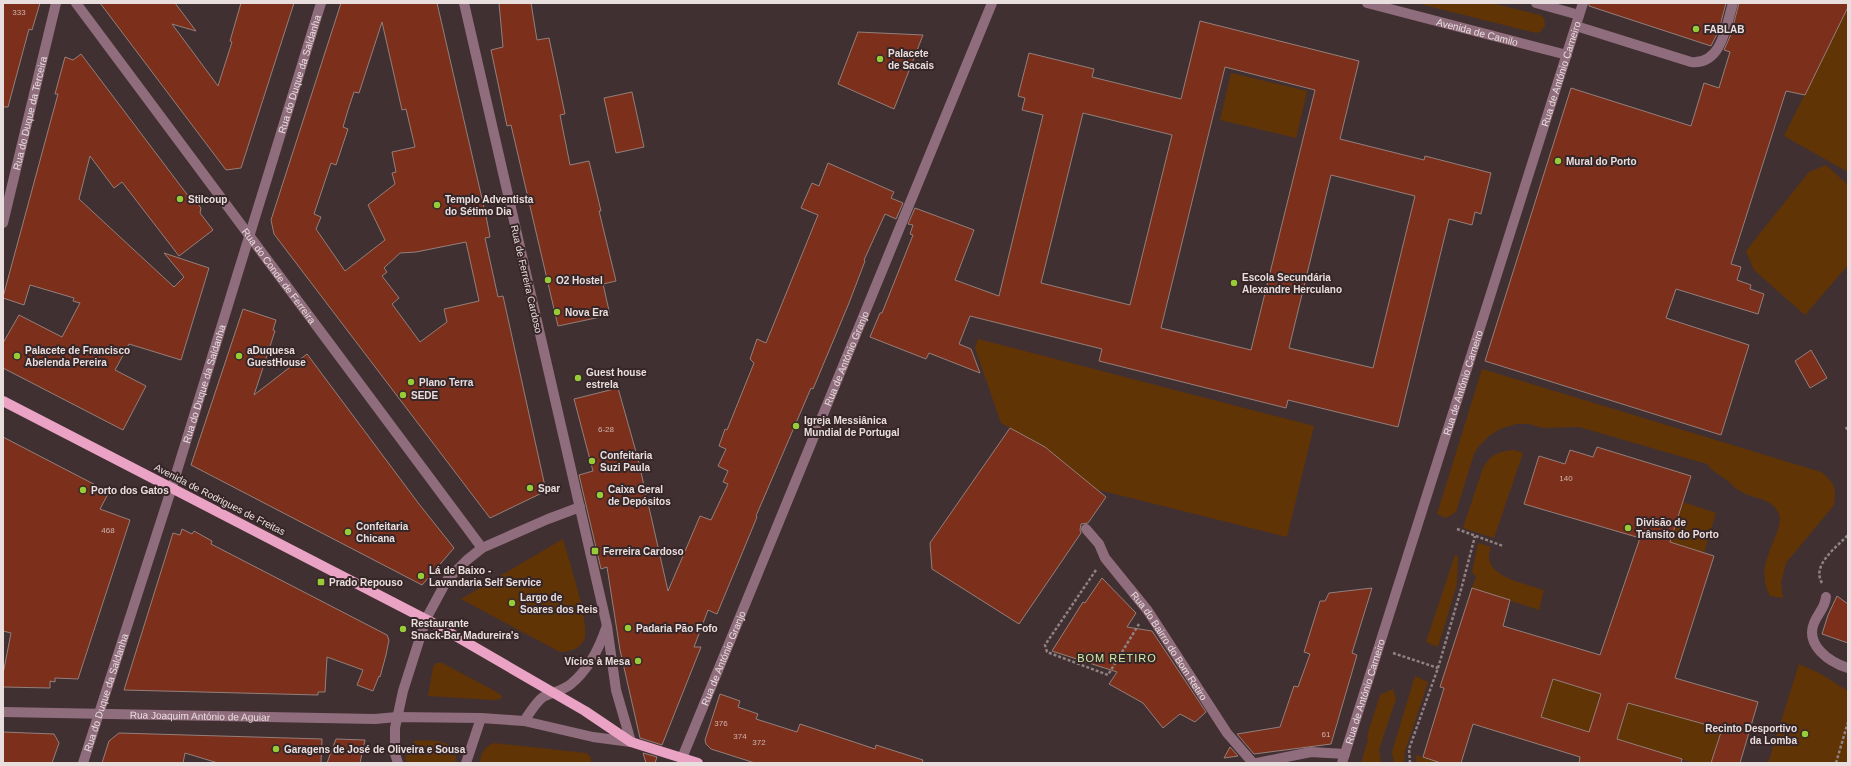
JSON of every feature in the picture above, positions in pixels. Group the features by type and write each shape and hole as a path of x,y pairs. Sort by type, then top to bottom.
{"main road":[{"name":"Avenida de Rodrigues de Freitas","path":"3,401 426,619"},
{"path":"426,619 554,692 631,742 698,763"}],"street":[{"name":"Rua do Duque da Terceira","path":"3,223 56,3"},
{"name":"Rua do Conde de Ferreira","path":"76,3 248,236 482,548"},
{"name":"Rua do Duque da Saldanha","path":"83,763 172,487 248,236 321,3"},
{"name":"Rua de Ferreira Cardoso","path":"464,3 580,507"},
{"name":"Rua de António Granjo","path":"682,758 992,3"},
{"name":"Avenida de Camilo","path":"1367,3 1388,6 1567,55"},
{"path":"1536,3 1579,15"},
{"name":"Rua de António Carneiro","path":"1343,758 1583,3"},
{"path":"1576,26 1691,62 1699,62 1714,55 1719,46 1733,3"},
{"path":"397,717 481,718 524,721 593,737 631,742 616,690 607,626 580,507 548,519 482,548 467,560 447,580 426,619 397,717 395,754 398,763"},
{"name":"Rua do Bairro do Bom Retiro","path":"1086,529 1099,544 1104,558 1148,611 1227,733 1253,763"},
{"path":"1826,597 1823,608 1813,625 1812,637 1817,648 1825,656 1835,663 1848,668"},
{"path":"524,721 542,698 571,684 590,664 601,645 607,626"},
{"name":"Rua Joaquim António de Aguiar","path":"3,712 375,719 397,717"},
{"path":"466,763 481,718"},
{"path":"1257,763 1311,752 1343,758"}],"path":[{"path":"1846,427 1848,431"},
{"path":"1456,529 1503,546"},
{"path":"1826,597 1826,591 1820,580 1819,574 1821,564 1848,535"},
{"path":"1410,763 1409,749 1438,668 1475,536"},
{"path":"1104,558 1045,645 1046,652 1108,675 1148,611"},
{"path":"1403,657 1438,668"},
{"path":"1836,763 1847,730 1848,722"}],"shaded area":[{"path":"1422,3 1491,3 1540,15 1544,18 1545,26 1540,32 1536,33 1424,5"},
{"path":"1848,7 1848,172 1784,136"},
{"path":"1231,73 1307,91 1296,138 1220,120"},
{"path":"1826,165 1848,185 1848,265 1805,315 1754,270 1746,251 1809,172"},
{"path":"978,339 1314,426 1287,537 1095,489 1045,447 1001,423 975,348"},
{"path":"1482,369 1821,472 1832,482 1834,486 1834,505 1786,563 1781,583 1783,598 1770,596 1765,583 1767,559 1780,520 1775,507 1767,501 1738,490 1707,464 1579,427 1543,428 1529,424 1516,424 1500,429 1489,436 1479,446 1474,454 1456,512 1446,518 1437,514"},
{"path":"1514,450 1523,453 1494,538 1463,528 1483,468 1496,454"},
{"path":"1683,502 1716,513 1704,553 1670,542"},
{"path":"563,539 582,606 584,621 584,640 577,648 570,651 560,652 461,599"},
{"path":"1478,543 1491,547 1489,557 1491,565 1497,572 1515,581 1544,590 1539,610 1472,588 1476,577 1472,572"},
{"path":"1455,555 1458,556 1457,584 1438,647 1426,642"},
{"path":"436,663 442,663 495,691 502,696 501,699 493,700 428,696 433,667"},
{"path":"1501,663 1601,694 1589,732 1541,717 1547,698"},
{"name":"Recinto Desportivo da Lomba","path":"1799,664 1821,674 1848,691 1848,763 1768,763"},
{"path":"1415,676 1428,682 1405,751 1404,763 1394,763 1392,752"},
{"path":"1393,689 1396,699 1379,749 1381,763 1361,763 1368,740 1367,736 1380,695"},
{"path":"1628,703 1721,729 1711,763 1693,763 1617,739"},
{"path":"428,740 449,745 454,750 456,755 455,763 407,763 405,757 414,741"},
{"path":"494,743 586,753 591,757 591,763 480,763 481,756 484,751 488,746"},
{"path":"1416,755 1441,763 1416,763"}],"building":[{"path":"3,3 40,3 32,30 29,29 8,107 3,107"},
{"path":"100,3 175,3 196,31 172,24 218,86 232,42 230,41 241,3 294,3 241,168 226,170"},
{"path":"341,3 437,3 486,216 490,237 485,238 498,297 503,296 546,491 490,518 274,234 271,220","holes":["382,22 402,110 406,109 415,147 392,152 396,172 392,173 395,184 368,205 385,240 345,271 316,229 321,217 314,214 331,163 336,165 348,129 343,127 348,110 354,92 359,93","466,242 479,301 444,309 447,322 420,342 392,304 399,298 382,276 387,272 384,268 400,253 416,252"]},
{"path":"499,3 531,3 537,40 549,38 565,114 560,115 570,165 589,161 601,211 599,211 616,281 603,284 610,315 558,326 511,125 507,126 491,50 503,47"},
{"path":"1589,3 1726,3 1719,30 1711,46 1589,6"},
{"path":"1739,3 1848,3 1848,7 1805,95 1786,91 1731,264 1741,267 1737,280 1751,285 1750,289 1764,294 1758,314 1676,289 1666,318 1749,345 1721,435 1485,361 1571,88 1691,126 1704,83 1719,88 1730,52 1724,50 1731,34"},
{"path":"1200,21 1359,61 1340,139 1424,160 1425,156 1491,173 1481,214 1475,212 1472,225 1449,219 1398,427 1288,400 1286,408 1099,361 1102,349 970,316 959,344 971,349 980,373 929,353 926,359 870,337 880,313 882,313 913,235 910,234 913,225 908,224 915,208 974,230 955,280 999,296 1043,115 1022,110 1025,98 1018,96 1029,53 1094,69 1092,77 1181,99","holes":["1225,67 1315,90 1251,350 1161,328","1083,113 1172,135 1130,305 1041,283","1331,175 1415,196 1373,368 1289,348"]},
{"name":"Palacete de Sacais","path":"858,32 923,35 894,109 838,84"},
{"path":"81,54 189,197 194,199 201,208 200,213 213,230 179,256 122,182 114,188 90,156 79,199 174,287 184,277 164,253 209,268 181,360 129,344 115,370 146,386 123,430 3,368 3,343 19,315 62,337 80,303 73,301 74,298 30,285 24,305 3,297 58,94 55,94 65,57 73,60"},
{"path":"632,92 644,147 616,153 604,98"},
{"path":"828,163 894,192 891,198 903,203 896,219 885,214 864,260 865,261 849,303 813,389 811,388 756,516 757,517 717,614 708,610 694,647 701,647 662,745 640,738 620,650 607,567 601,569 579,475 593,471 574,399 618,388 638,459 668,591 700,516 711,520 728,484 723,482 728,471 718,466 726,449 719,446 754,363 750,359 757,339 766,343 818,215 801,208 812,183 819,186"},
{"path":"243,309 276,320 273,330 275,331 254,395 307,354 419,504 454,548 422,585 191,465"},
{"path":"1811,350 1827,378 1810,388 1795,361"},
{"path":"1010,428 1045,447 1106,497 1088,523 1081,524 1081,533 1019,624 932,569 930,543"},
{"path":"3,437 109,492 100,509 130,520 78,679 55,678 55,682 50,681 50,688 3,687 3,674 11,633 3,631"},
{"path":"1597,447 1691,476 1670,542 1714,556 1675,678 1758,702 1740,763 1711,763 1722,729 1628,703 1617,739 1682,759 1681,763 1579,763 1580,757 1473,724 1461,763 1441,763 1423,757 1444,688 1440,687 1472,588 1510,600 1503,626 1600,655 1640,538 1524,504 1539,456 1565,464 1570,450 1593,457","holes":["1553,679 1601,694 1589,732 1541,717"]},
{"path":"182,529 192,534 194,531 212,541 211,544 387,635 389,640 386,655 380,677 379,676 373,691 357,685 363,670 327,657 325,692 318,692 318,695 124,690 173,533 180,535"},
{"path":"1102,578 1136,613 1127,627 1152,631 1206,712 1195,722 1180,714 1163,728 1143,703 1109,684 1117,672 1052,651 1083,602 1085,603"},
{"path":"1372,588 1352,653 1357,655 1331,744 1254,754 1237,734 1280,727 1294,686 1298,687 1310,654 1304,652 1320,601 1325,601 1329,593"},
{"path":"1837,596 1848,604 1848,643 1822,634 1828,615"},
{"path":"720,694 740,701 738,707 758,714 756,719 797,732 800,724 875,749 876,745 923,760 922,763 755,763 711,749 706,744 705,740"},
{"path":"3,732 54,734 59,743 52,763 3,763"},
{"path":"119,733 322,739 321,763 218,763 185,753 183,763 102,763 109,741"},
{"path":"336,739 365,740 360,763 327,763"},
{"path":"1230,747 1238,756 1224,758"},
{"path":"643,753 657,757 655,763 646,763"}],"place":[{"name":"FABLAB","path":"1696,29"},
{"name":"Palacete de Sacais","path":"880,59"},
{"name":"Mural do Porto","path":"1558,161"},
{"name":"Stilcoup","path":"180,199"},
{"name":"Templo Adventista do Sétimo Dia","path":"437,205"},
{"name":"O2 Hostel","path":"548,280"},
{"name":"Escola Secundária Alexandre Herculano","path":"1234,283"},
{"name":"Nova Era","path":"557,312"},
{"name":"Palacete de Francisco Abelenda Pereira","path":"17,356"},
{"name":"aDuquesa GuestHouse","path":"239,356"},
{"name":"Guest house estrela","path":"578,378"},
{"name":"Plano Terra","path":"411,382"},
{"name":"SEDE","path":"403,395"},
{"name":"Igreja Messiânica Mundial de Portugal","path":"796,426"},
{"name":"Confeitaria Suzi Paula","path":"592,461"},
{"name":"Spar","path":"530,488"},
{"name":"Porto dos Gatos","path":"83,490"},
{"name":"Caixa Geral de Depósitos","path":"600,495"},
{"name":"Divisão de Trânsito do Porto","path":"1628,528"},
{"name":"Confeitaria Chicana","path":"348,532"},
{"name":"Ferreira Cardoso","path":"595,551"},
{"name":"Lá de Baixo - Lavandaria Self Service","path":"421,576"},
{"name":"Prado Repouso","path":"321,582"},
{"name":"Largo de Soares dos Reis","path":"512,603"},
{"name":"Padaria Pão Fofo","path":"628,628"},
{"name":"Restaurante Snack-Bar Madureira's","path":"403,629"},
{"name":"Vícios à Mesa","path":"638,661"},
{"name":"Recinto Desportivo da Lomba","path":"1805,734"},
{"name":"Garagens de José de Oliveira e Sousa","path":"276,749"}],"district":[{"name":"BOM RETIRO","path":"1117,658"}]}
